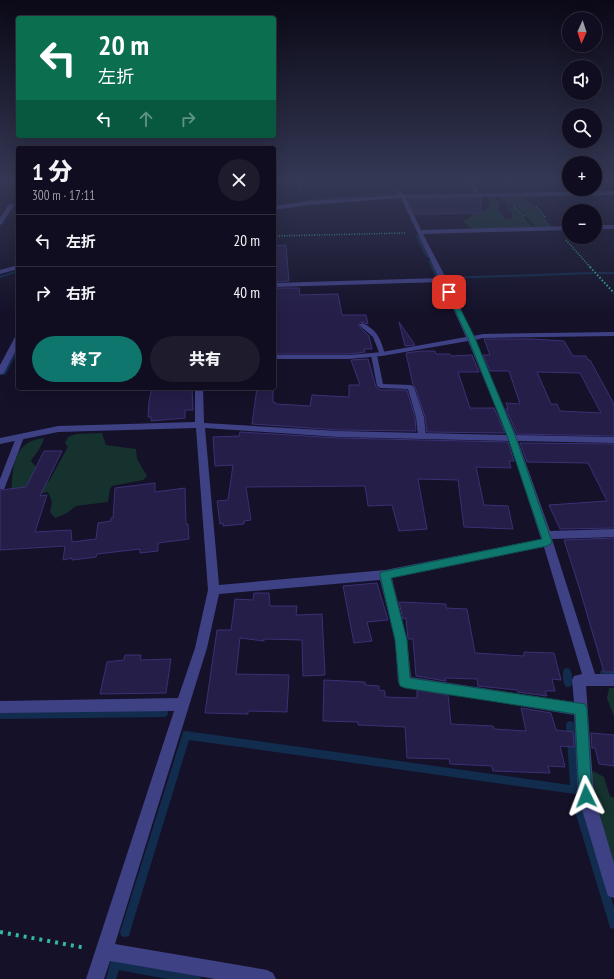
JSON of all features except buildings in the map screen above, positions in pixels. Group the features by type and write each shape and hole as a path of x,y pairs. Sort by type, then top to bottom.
{"street":[{"path":"417,225 472,338 512,438 546,538 590,680"},
{"path":"602,228 614,227"},
{"path":"420,232 562,228"},
{"path":"0,272 16,268"},
{"path":"276,285 444,280"},
{"path":"276,357 349,357 378,354 483,336 614,334"},
{"path":"0,373 16,343"},
{"path":"95,979 201,648 214,590 200,425 199,390"},
{"path":"0,441 58,429 200,425 338,434 614,440"},
{"path":"214,590 385,575 546,538 614,533"},
{"path":"385,575 401,640 405,682 580,709"},
{"path":"614,680 579,680 586,796 614,890"},
{"path":"0,706 183,704"},
{"path":"104,951 268,979"}],"lane":[{"path":"362,325 373,331 379,341 378,354 380,386 411,387 420,417 422,436"},
{"path":"1,487 20,437"}],"path":[{"path":"532,225 536,229"},
{"path":"552,225 614,292"},
{"path":"276,236 420,232"},
{"path":"0,932 104,951"}],"green space":[{"path":"467,225 531,225 534,228 476,230"},
{"path":"534,225 550,225 552,227 537,228"},
{"path":"102,433 106,445 136,449 137,459 147,476 143,480 112,486 110,489 108,502 76,506 67,513 55,518 50,512 52,502 48,492 11,498 13,469 19,452 25,445 33,440 44,438 31,461 36,467 30,481 45,483 49,481 68,447 65,443 68,437 76,434"},
{"path":"609,688 614,688 614,717 607,698"},
{"path":"593,771 604,777 610,796 614,798 614,864 612,864 590,781"}],"waterway":[{"path":"417,235 428,257"},
{"path":"430,261 438,278"},
{"path":"0,277 16,272"},
{"path":"447,278 592,273"},
{"path":"599,273 614,273"},
{"path":"442,284 452,305"},
{"path":"4,374 16,351"},
{"path":"567,672 568,683"},
{"path":"604,673 614,674"},
{"path":"0,715 164,713"},
{"path":"125,932 186,735 575,790 570,725"},
{"path":"579,808 614,924"},
{"path":"111,979 115,964 196,979"}],"route":[{"path":"449,292 472,338 512,438 547,542 385,575 401,640 405,682 580,709 586,796"}]}
